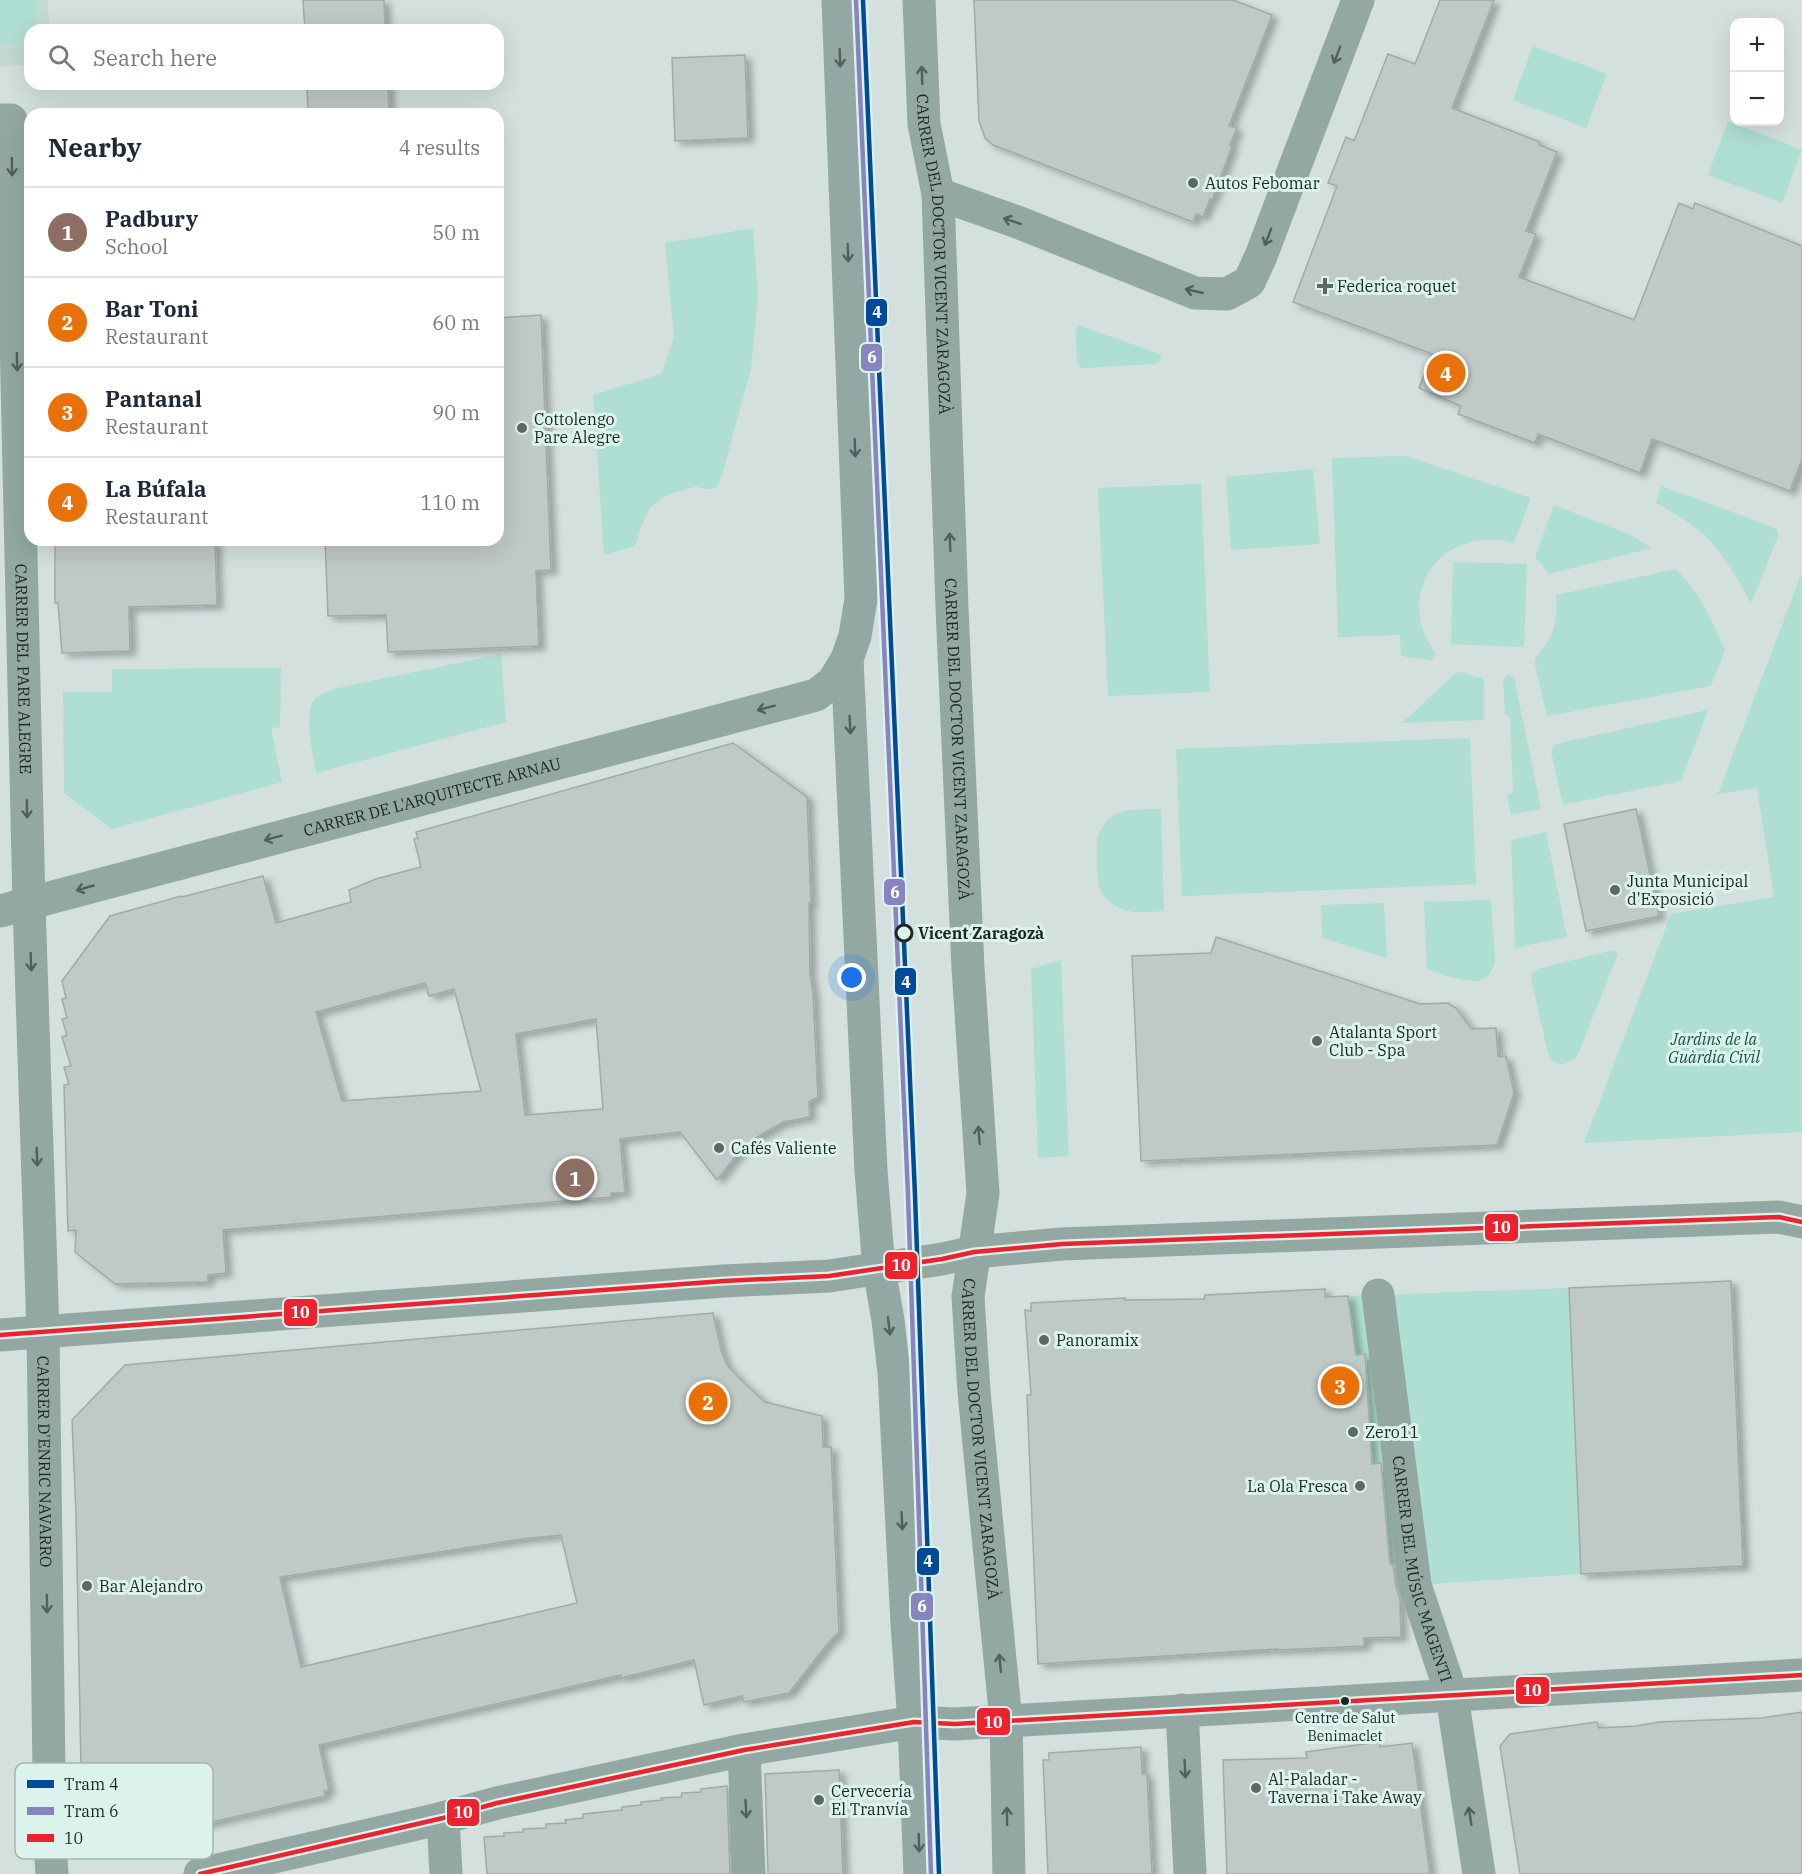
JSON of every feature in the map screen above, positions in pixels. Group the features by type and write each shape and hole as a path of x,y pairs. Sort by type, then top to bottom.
{"street":[{"path":"838,0 861,599 855,636 847,659 871,1172 879,1269 894,1373 914,1722 920,1874"},
{"name":"CARRER DEL DOCTOR VICENT ZARAGOZÀ","path":"919,0 924,124 938,194 952,608 967,944 983,1193 968,1297 974,1392 1006,1721 1009,1874"},
{"path":"938,194 1195,293 1227,294 1249,282 1261,256 1358,0"},
{"name":"CARRER DEL PARE ALEGRE","path":"0,120 11,120 14,907"},
{"name":"CARRER DE L'ARQUITECTE ARNAU","path":"14,907 816,695 833,682 847,659"},
{"name":"CARRER D'ENRIC NAVARRO","path":"14,907 43,1332 49,1763"},
{"path":"0,1335 700,1283 829,1276 974,1252 1062,1244 1779,1217 1802,1222"},
{"name":"CARRER DEL MÚSIC MAGENTI","path":"1378,1295 1415,1585 1452,1696 1479,1874"},
{"path":"200,1874 443,1818 497,1803 744,1750 914,1722 955,1724 1802,1675"},
{"path":"1182,1710 1190,1874"},
{"path":"744,1750 749,1874"},
{"path":"443,1818 446,1874"},
{"name":"CARRER D'ENRIC NAVARRO","path":"51,1859 52,1874"}],"shaded area":[{"path":"0,0 48,0 49,24 24,24 24,65 0,66"}],"green space":[{"path":"0,0 36,0 37,24 24,24 24,43 0,44"},
{"path":"1533,46 1607,74 1586,128 1513,100"},
{"path":"1728,121 1730,126 1741,126 1802,150 1782,203 1708,175"},
{"path":"753,228 758,297 751,369 722,475 716,488 694,487 669,494 661,499 649,511 635,546 604,555 593,395 661,374 674,337 665,243"},
{"path":"1078,325 1157,353 1161,356 1160,361 1155,364 1082,368 1077,363 1076,329"},
{"path":"1406,456 1531,498 1514,543 1495,540 1477,541 1445,554 1433,566 1424,581 1420,599 1421,624 1435,653 1432,661 1401,656 1400,635 1338,637 1332,458"},
{"path":"1313,469 1320,544 1231,550 1226,477"},
{"path":"1201,484 1210,692 1108,696 1098,488"},
{"path":"1661,486 1773,527 1778,531 1778,537 1751,603 1727,563 1710,541 1691,524 1656,503"},
{"path":"1554,505 1628,534 1652,548 1549,574 1535,557"},
{"path":"1453,562 1527,564 1524,647 1451,644"},
{"path":"1676,569 1699,597 1725,650 1711,686 1547,716 1534,661 1553,630 1557,605 1556,595"},
{"name":"Jardins de la Guàrdia Civil","path":"1802,572 1802,1132 1584,1143 1671,914 1774,897 1757,788 1718,794"},
{"path":"501,654 506,722 316,773 309,717 313,702 319,696 342,687"},
{"path":"281,668 280,727 271,728 282,782 112,829 64,793 63,692 112,692 112,669"},
{"path":"1456,673 1482,677 1484,720 1402,723"},
{"path":"1508,675 1514,677 1541,809 1511,815 1507,795 1513,793 1510,718 1505,714 1503,679"},
{"path":"1708,710 1681,781 1564,805 1562,802 1551,750 1556,744"},
{"path":"1470,738 1476,884 1182,896 1176,749"},
{"path":"1161,809 1164,911 1139,912 1120,908 1105,898 1101,892 1097,841 1101,828 1111,817 1122,812"},
{"path":"1546,832 1567,937 1515,948 1511,840"},
{"path":"1491,900 1495,958 1492,970 1486,977 1468,981 1427,969 1424,902"},
{"path":"1384,903 1387,958 1322,938 1321,905"},
{"path":"1613,950 1618,954 1577,1057 1565,1064 1557,1063 1548,1053 1531,979 1532,973 1538,969"},
{"path":"1061,960 1069,1156 1038,1158 1031,969"},
{"path":"1569,1288 1581,1574 1415,1585 1398,1564 1387,1564 1382,1464 1372,1464 1365,1354 1356,1355 1348,1296"}],"building":[{"path":"303,0 384,0 385,24 305,24"},
{"path":"974,0 1233,0 1272,15 1229,126 1237,128 1230,145 1232,146 1212,200 1210,199 1203,217 1196,214 1193,222 993,145 985,138 979,121"},
{"path":"1440,0 1494,0 1452,108 1540,142 1539,145 1557,152 1526,231 1536,234 1519,277 1634,320 1679,203 1693,209 1695,203 1802,246 1802,459 1790,491 1652,439 1640,473 1538,434 1535,443 1458,414 1461,406 1419,388 1432,354 1293,302 1337,186 1328,183 1346,137 1354,141 1388,54 1415,64"},
{"path":"745,55 748,138 675,141 672,58"},
{"path":"307,90 388,90 389,108 308,108"},
{"name":"Cottolengo Pare Alegre","path":"541,315 551,570 536,571 539,646 388,652 386,615 328,616 325,546 504,546 504,318"},
{"path":"55,546 215,546 217,605 129,607 130,651 62,653 58,603 55,603"},
{"path":"733,743 807,797 811,903 809,903 810,974 818,1097 809,1102 810,1117 783,1122 757,1137 738,1153 717,1180 680,1132 620,1139 625,1193 611,1193 611,1197 223,1230 226,1273 208,1275 208,1282 115,1284 75,1252 76,1230 68,1231 64,1085 69,1084 64,1067 71,1066 62,1037 67,1035 62,1019 67,1018 62,999 66,998 62,981 110,916 263,876 276,923 351,902 349,890 376,879 421,867 414,839 418,838 416,832","holes":["425,983 429,996 454,989 481,1091 342,1101 316,1012","596,1019 603,1109 525,1115 516,1034"]},
{"name":"Junta Municipal d'Exposició","path":"1636,809 1659,916 1586,931 1564,824"},
{"name":"Atalanta Sport Club - Spa","path":"1216,937 1420,1004 1448,1003 1456,1008 1471,1029 1496,1028 1498,1057 1506,1056 1514,1093 1497,1145 1141,1161 1132,956 1211,953"},
{"path":"1731,1281 1743,1566 1581,1574 1569,1288"},
{"path":"1325,1289 1325,1297 1348,1296 1356,1355 1365,1354 1372,1464 1381,1463 1390,1564 1393,1564 1400,1599 1401,1637 1364,1638 1364,1646 1038,1664 1027,1395 1031,1395 1025,1310 1031,1311 1031,1303 1125,1298 1125,1300 1204,1299 1205,1295"},
{"path":"713,1313 721,1350 727,1365 742,1381 765,1402 822,1416 823,1447 831,1447 839,1632 789,1693 744,1702 742,1696 704,1705 694,1660 621,1678 621,1675 319,1745 329,1790 324,1791 325,1796 213,1822 213,1763 81,1763 72,1420 125,1365","holes":["561,1535 577,1603 301,1667 280,1577 522,1539"]},
{"path":"1802,1712 1802,1874 1520,1874 1500,1746 1510,1734 1597,1722 1599,1728 1659,1722 1761,1718"},
{"path":"1379,1742 1380,1747 1412,1743 1430,1874 1227,1874 1223,1760 1307,1758 1306,1752"},
{"path":"1141,1747 1142,1774 1147,1774 1152,1874 1048,1874 1043,1760 1049,1760 1049,1753"},
{"path":"839,1770 843,1874 768,1874 765,1774"},
{"path":"727,1786 730,1874 487,1874 484,1837 504,1836 504,1833 523,1832 523,1829 546,1828 546,1824 566,1823 565,1820 583,1818 583,1814 622,1810 622,1807 641,1805 641,1802 681,1797 682,1793 701,1792 701,1789"}],"tram line":[{"name":"6","path":"856,0 908,1195 931,1874"},
{"name":"4","path":"863,0 915,1195 939,1874"}],"transit line":[{"name":"10","path":"0,1335 724,1281 829,1276 974,1252 1062,1244 1779,1217 1802,1222"},
{"name":"10","path":"200,1874 443,1818 497,1803 744,1750 914,1722 955,1724 1802,1675"}],"place":[{"name":"Autos Febomar","path":"1193,183"},
{"name":"Federica roquet","path":"1325,286"},
{"name":"La Búfala","path":"1446,373"},
{"name":"Cottolengo Pare Alegre","path":"522,428"},
{"name":"Junta Municipal d'Exposició","path":"1615,890"},
{"name":"Vicent Zaragozà","path":"904,933"},
{"name":"Atalanta Sport Club - Spa","path":"1317,1041"},
{"name":"Cafés Valiente","path":"719,1148"},
{"name":"Padbury","path":"575,1178"},
{"name":"Panoramix","path":"1044,1340"},
{"name":"Pantanal","path":"1340,1386"},
{"name":"Bar Toni","path":"708,1402"},
{"name":"Zero11","path":"1353,1432"},
{"name":"La Ola Fresca","path":"1360,1486"},
{"name":"Bar Alejandro","path":"87,1586"},
{"name":"Centre de Salut Benimaclet","path":"1345,1701"},
{"name":"Al-Paladar - Taverna i Take Away","path":"1256,1788"},
{"name":"Cervecería El Tranvía","path":"819,1800"}]}
